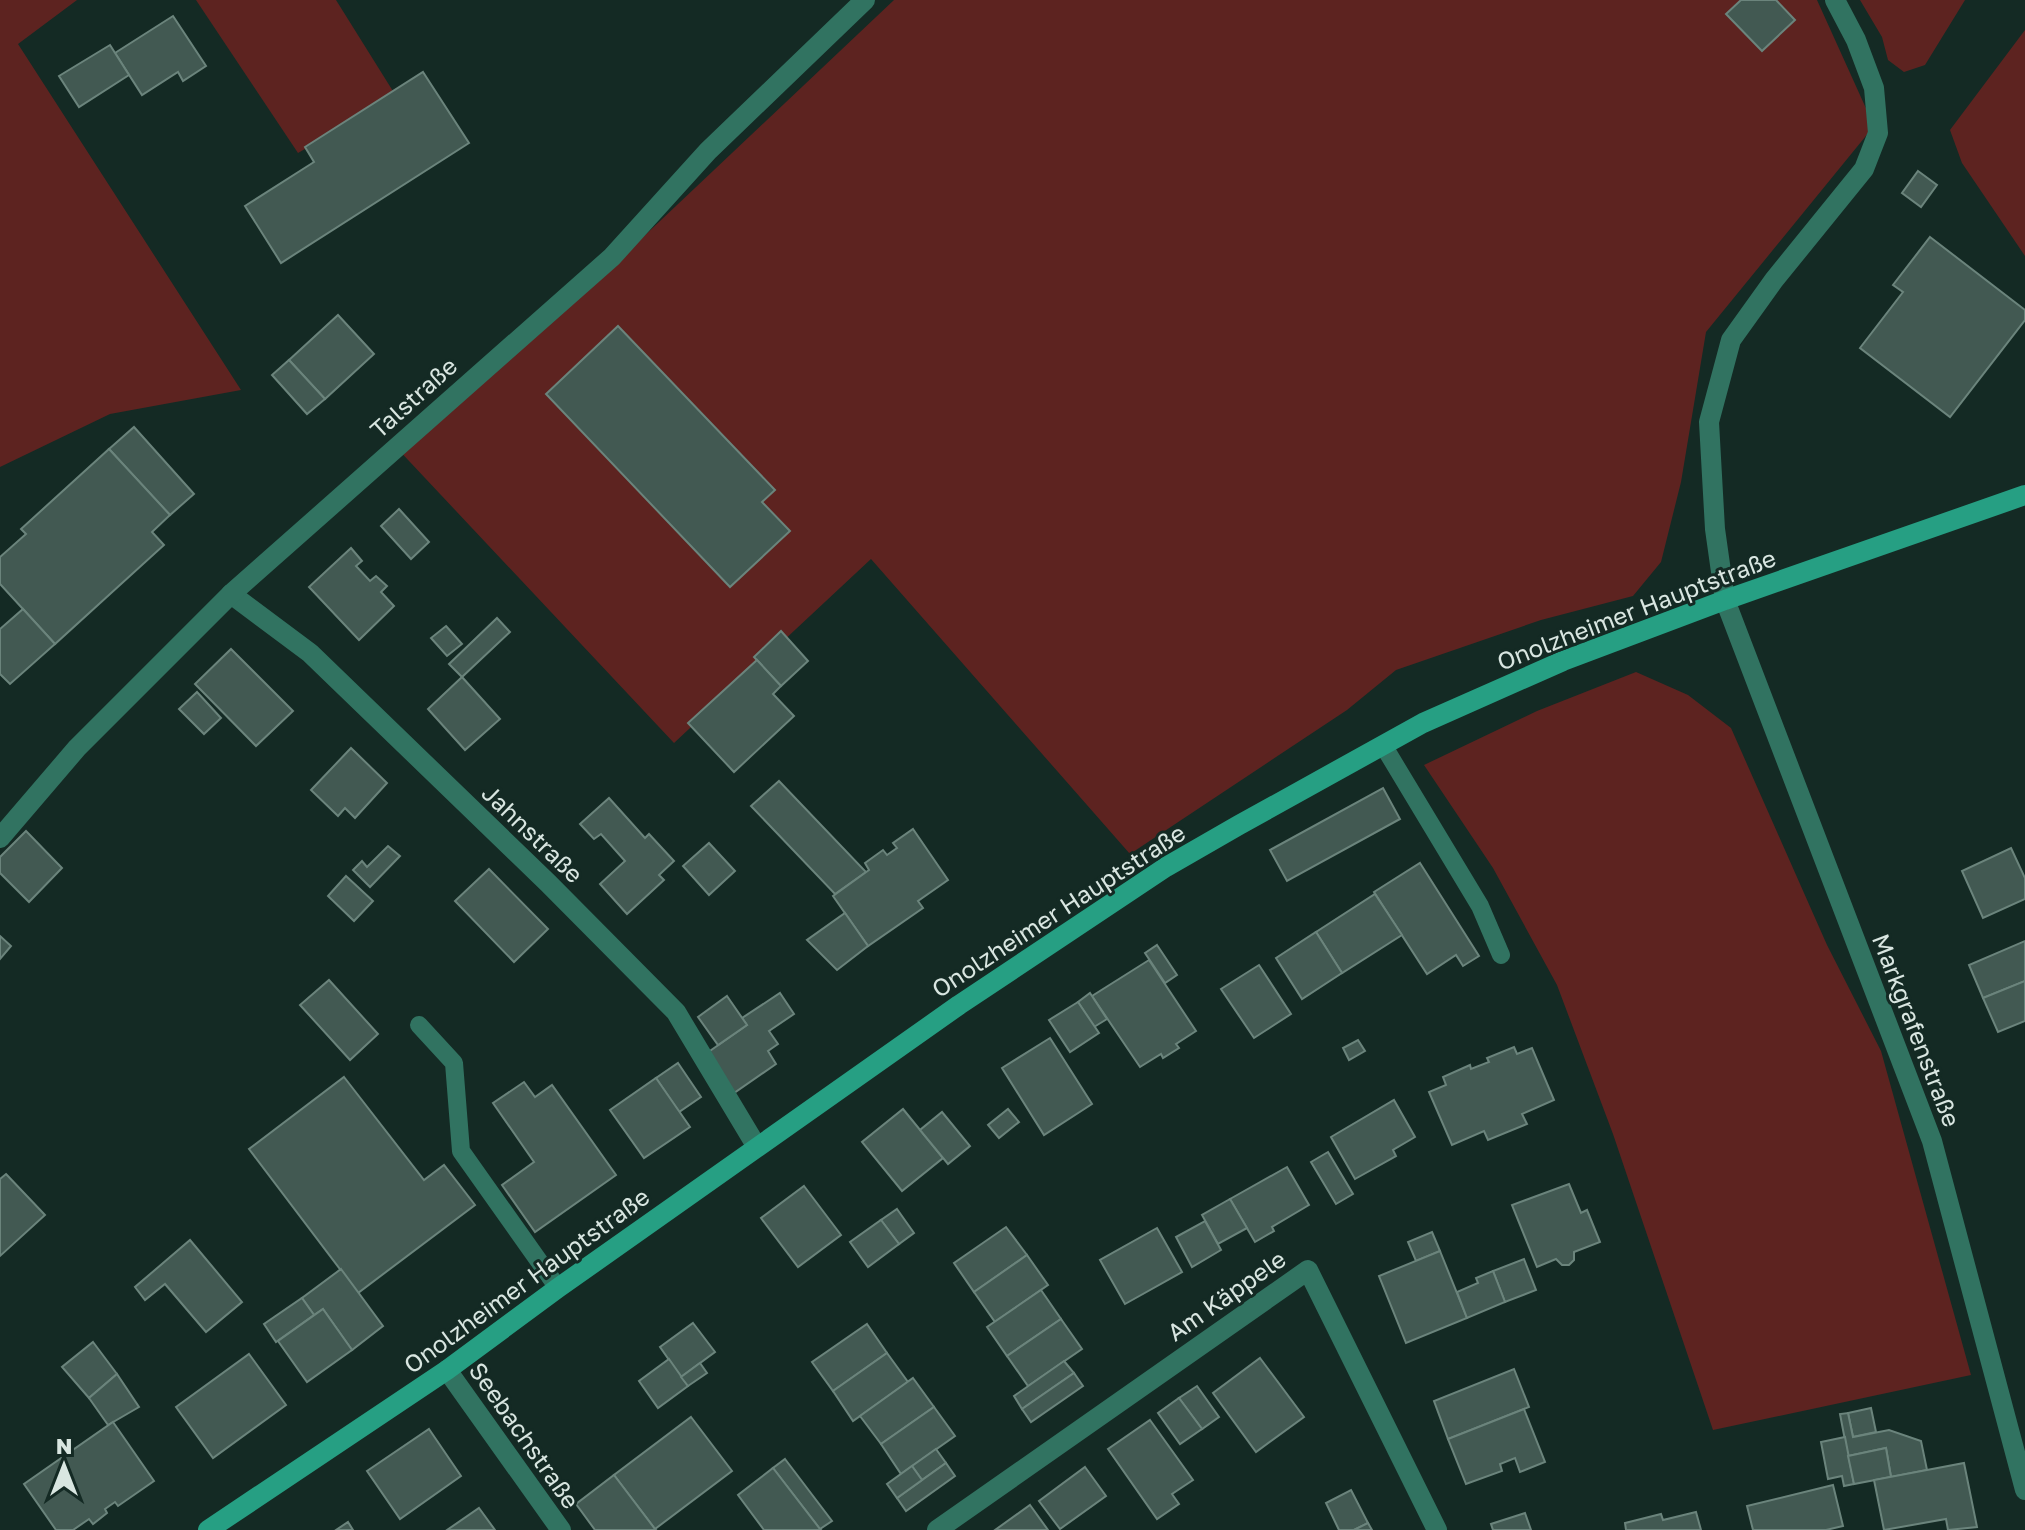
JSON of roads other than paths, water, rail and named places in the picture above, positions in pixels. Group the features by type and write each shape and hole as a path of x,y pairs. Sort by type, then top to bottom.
{"main road":[{"name":"Onolzheimer Hauptstraße","path":"208,1530 447,1370 959,1005 1166,867 1423,723 1563,661 1725,600 2025,495"}],"street":[{"name":"Talstraße","path":"0,838 77,748 231,594 612,257 708,151 865,0"},
{"name":"Markgrafenstraße","path":"1835,0 1856,40 1874,88 1878,133 1864,169 1774,280 1731,340 1709,422 1715,529 1725,600 1932,1141 2025,1490"},
{"name":"Jahnstraße","path":"231,594 310,653 548,883 676,1012 757,1147"},
{"name":"Am Käppele","path":"937,1530 1308,1270 1437,1530"},
{"name":"Seebachstraße","path":"447,1370 561,1530"}],"lane":[{"path":"1383,745 1480,906 1501,955"},
{"path":"419,1025 454,1063 461,1151 558,1288"}]}
